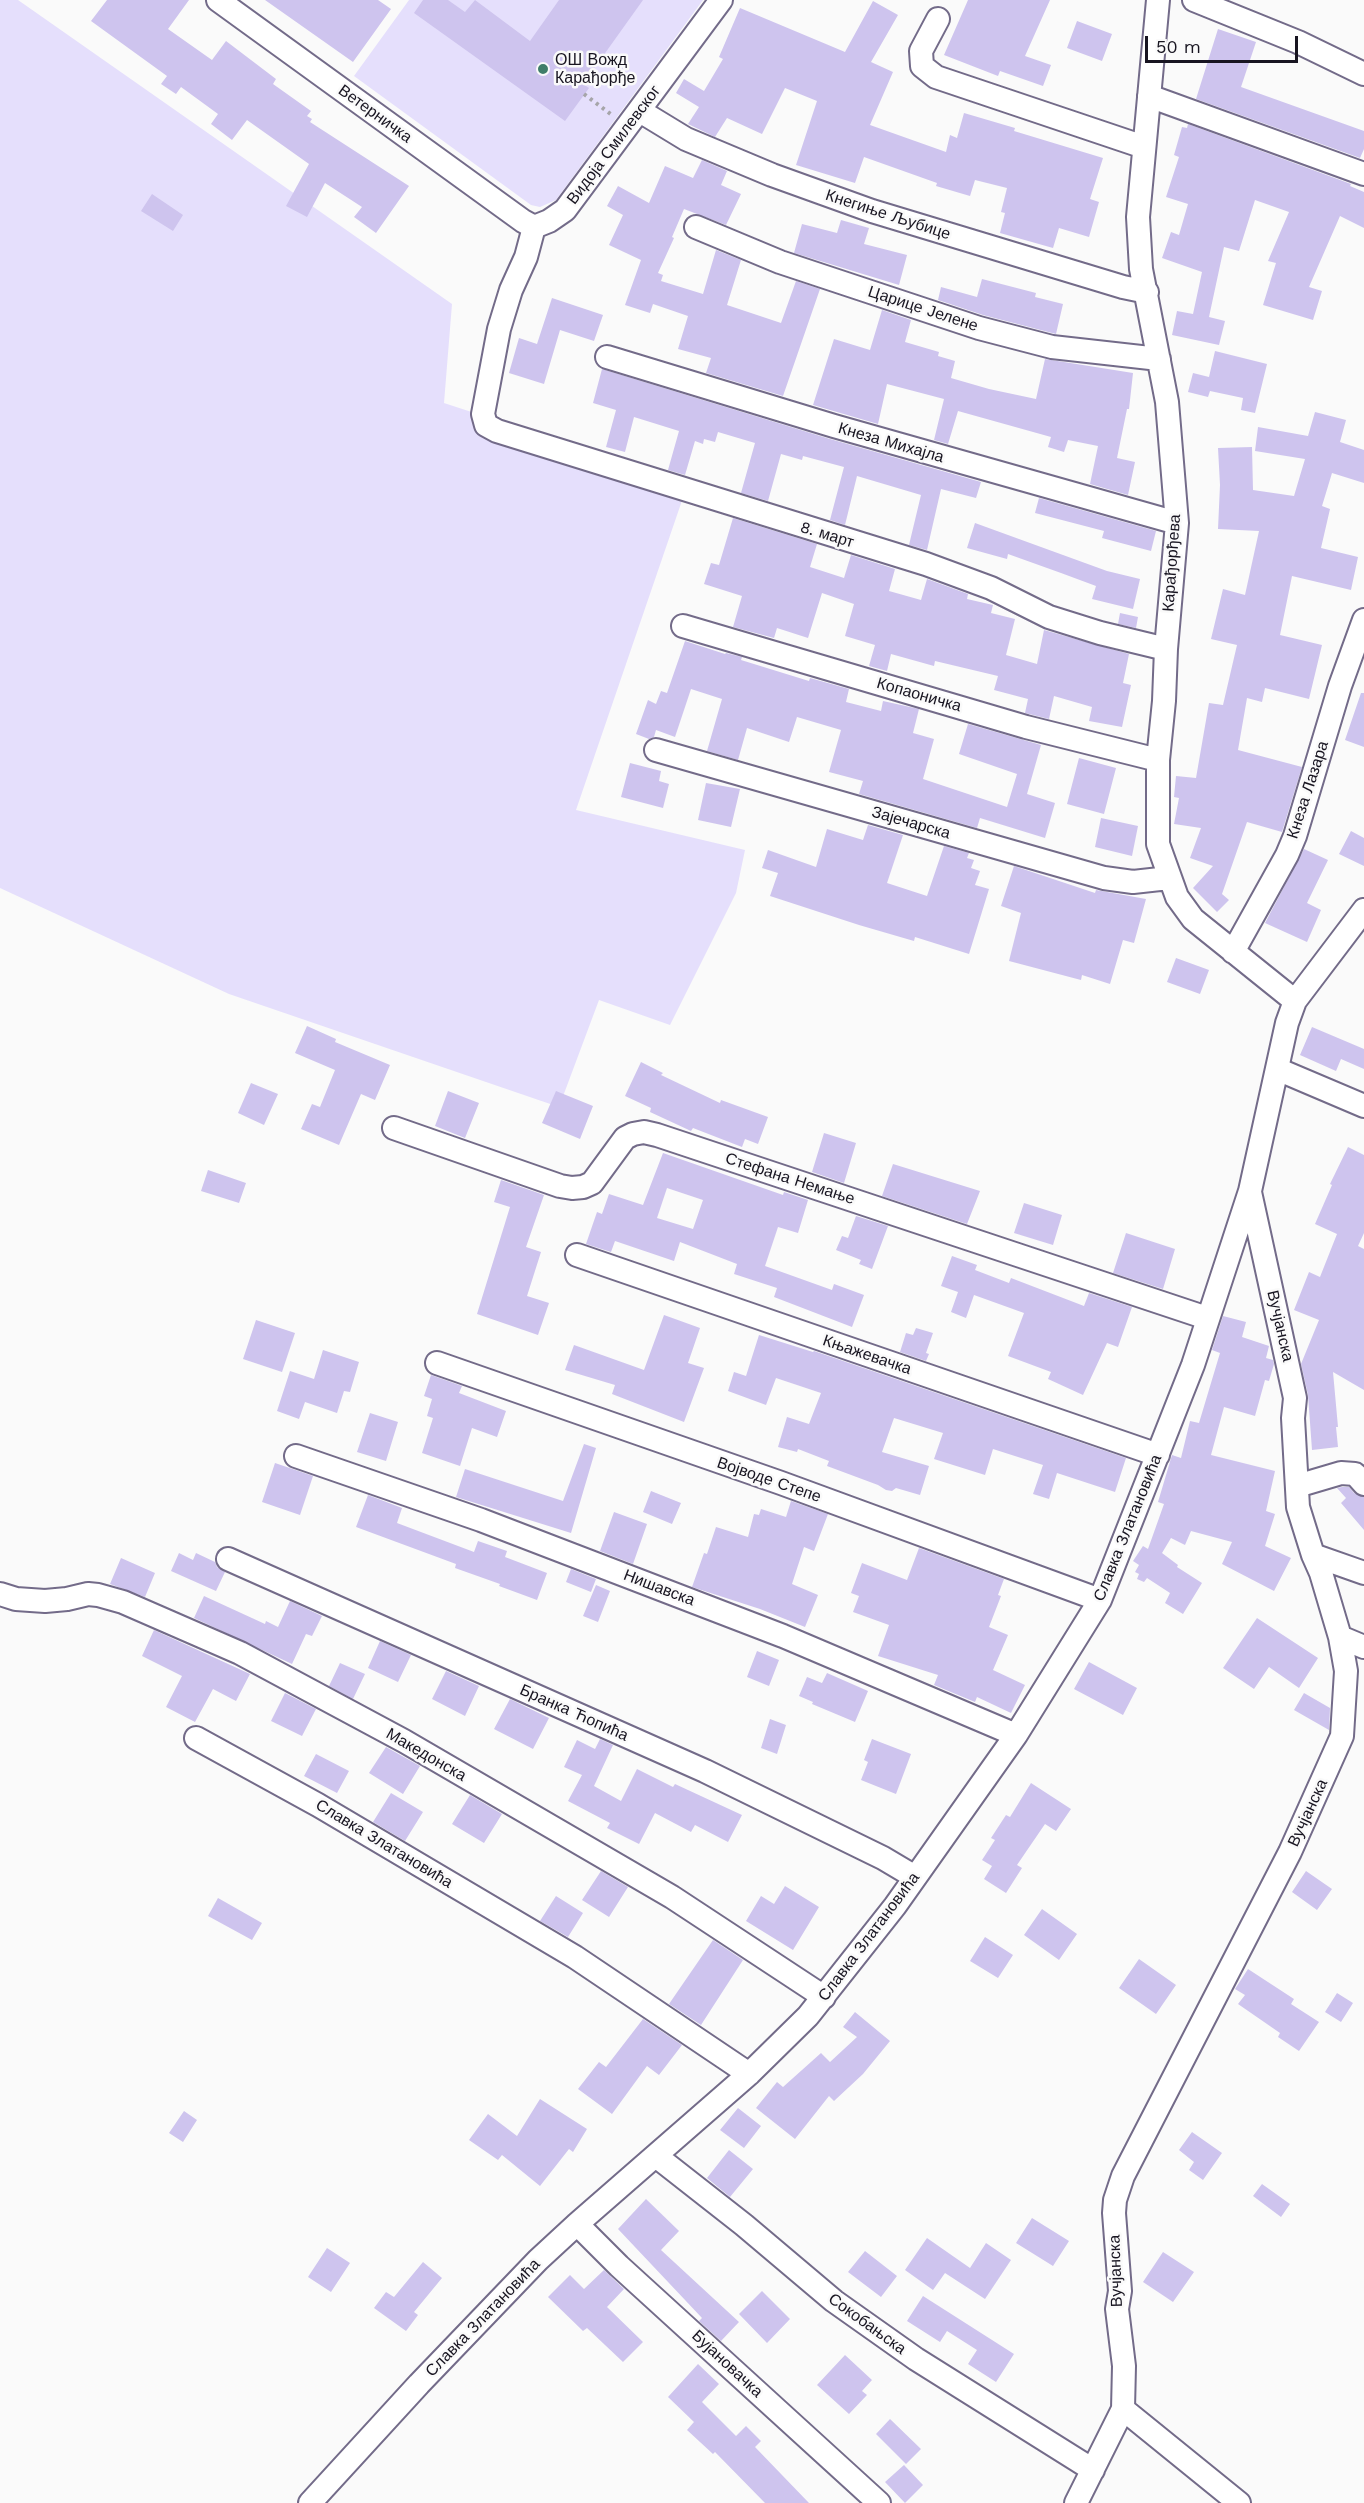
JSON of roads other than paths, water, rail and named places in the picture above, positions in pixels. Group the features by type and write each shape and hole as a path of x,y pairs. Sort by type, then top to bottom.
{"street":[{"name":"Ветерничка","path":"218,0 523,221 534,226"},
{"name":"Видоја Смилевског","path":"534,226 549,221 565,210 721,0"},
{"name":"Карађорђева","path":"1158,0 1138,217 1142,269 1167,402 1177,523 1158,760 1158,844 1177,897 1193,919 1295,1001"},
{"path":"1194,0 1298,42 1364,74"},
{"path":"938,19 921,51 922,66 936,77 1144,147"},
{"path":"1149,96 1364,174"},
{"name":"Кнегиње Љубице","path":"634,119 772,175 872,212 1123,287 1147,292"},
{"name":"8. март","path":"534,226 526,257 511,290 499,329 483,414 486,425 497,431 926,564 991,588 1049,617 1100,633 1166,649"},
{"name":"Царице Јелене","path":"696,227 780,262 979,328 1052,347 1159,359"},
{"name":"Кнеза Михајла","path":"607,357 834,426 1177,523"},
{"name":"Кнеза Лазара","path":"1233,952 1287,855 1295,836 1340,686 1364,620"},
{"name":"Копаоничка","path":"682,626 1026,727 1158,760"},
{"name":"Зајечарска","path":"656,750 1104,878 1133,882 1169,878"},
{"name":"Славка Златановића","path":"310,2503 419,2384 538,2260 749,2074 824,1997 895,1906 1016,1735 1100,1600 1193,1365 1250,1191 1287,1023 1295,1001 1364,910"},
{"path":"1277,1069 1364,1106"},
{"name":"Стефана Немање","path":"394,1128 560,1186 572,1188 592,1183 625,1138 644,1132 657,1135 1207,1318"},
{"name":"Вучјанска","path":"1076,2503 1123,2409 1124,2366 1117,2309 1119,2291 1114,2213 1115,2200 1123,2176 1290,1852 1342,1736 1346,1671 1340,1637 1298,1508 1293,1418 1295,1398 1250,1191"},
{"name":"Књажевачка","path":"577,1255 1158,1455"},
{"name":"Војводе Степе","path":"437,1363 781,1483 1100,1600"},
{"name":"Нишавска","path":"296,1456 481,1520 783,1636 1016,1735"},
{"path":"1297,1486 1341,1473 1355,1474 1364,1484"},
{"path":"1313,1555 1364,1572"},
{"name":"Бранка Ћопића","path":"228,1559 705,1771 883,1858 915,1877"},
{"name":"Македонска","path":"0,1594 16,1599 45,1601 88,1594 98,1595 123,1602 240,1653 404,1741 672,1897 824,1997"},
{"path":"1340,1637 1364,1647"},
{"name":"Славка Златановића","path":"196,1738 318,1805 575,1957 749,2074"},
{"name":"Сокобањска","path":"656,2156 744,2224 834,2301 916,2359 1093,2470"},
{"name":"Бујановачка","path":"577,2224 879,2503"},
{"path":"1123,2409 1239,2503"}],"place":[{"name":"ОШ Вожд Карађорђе","path":"543,69"}]}
